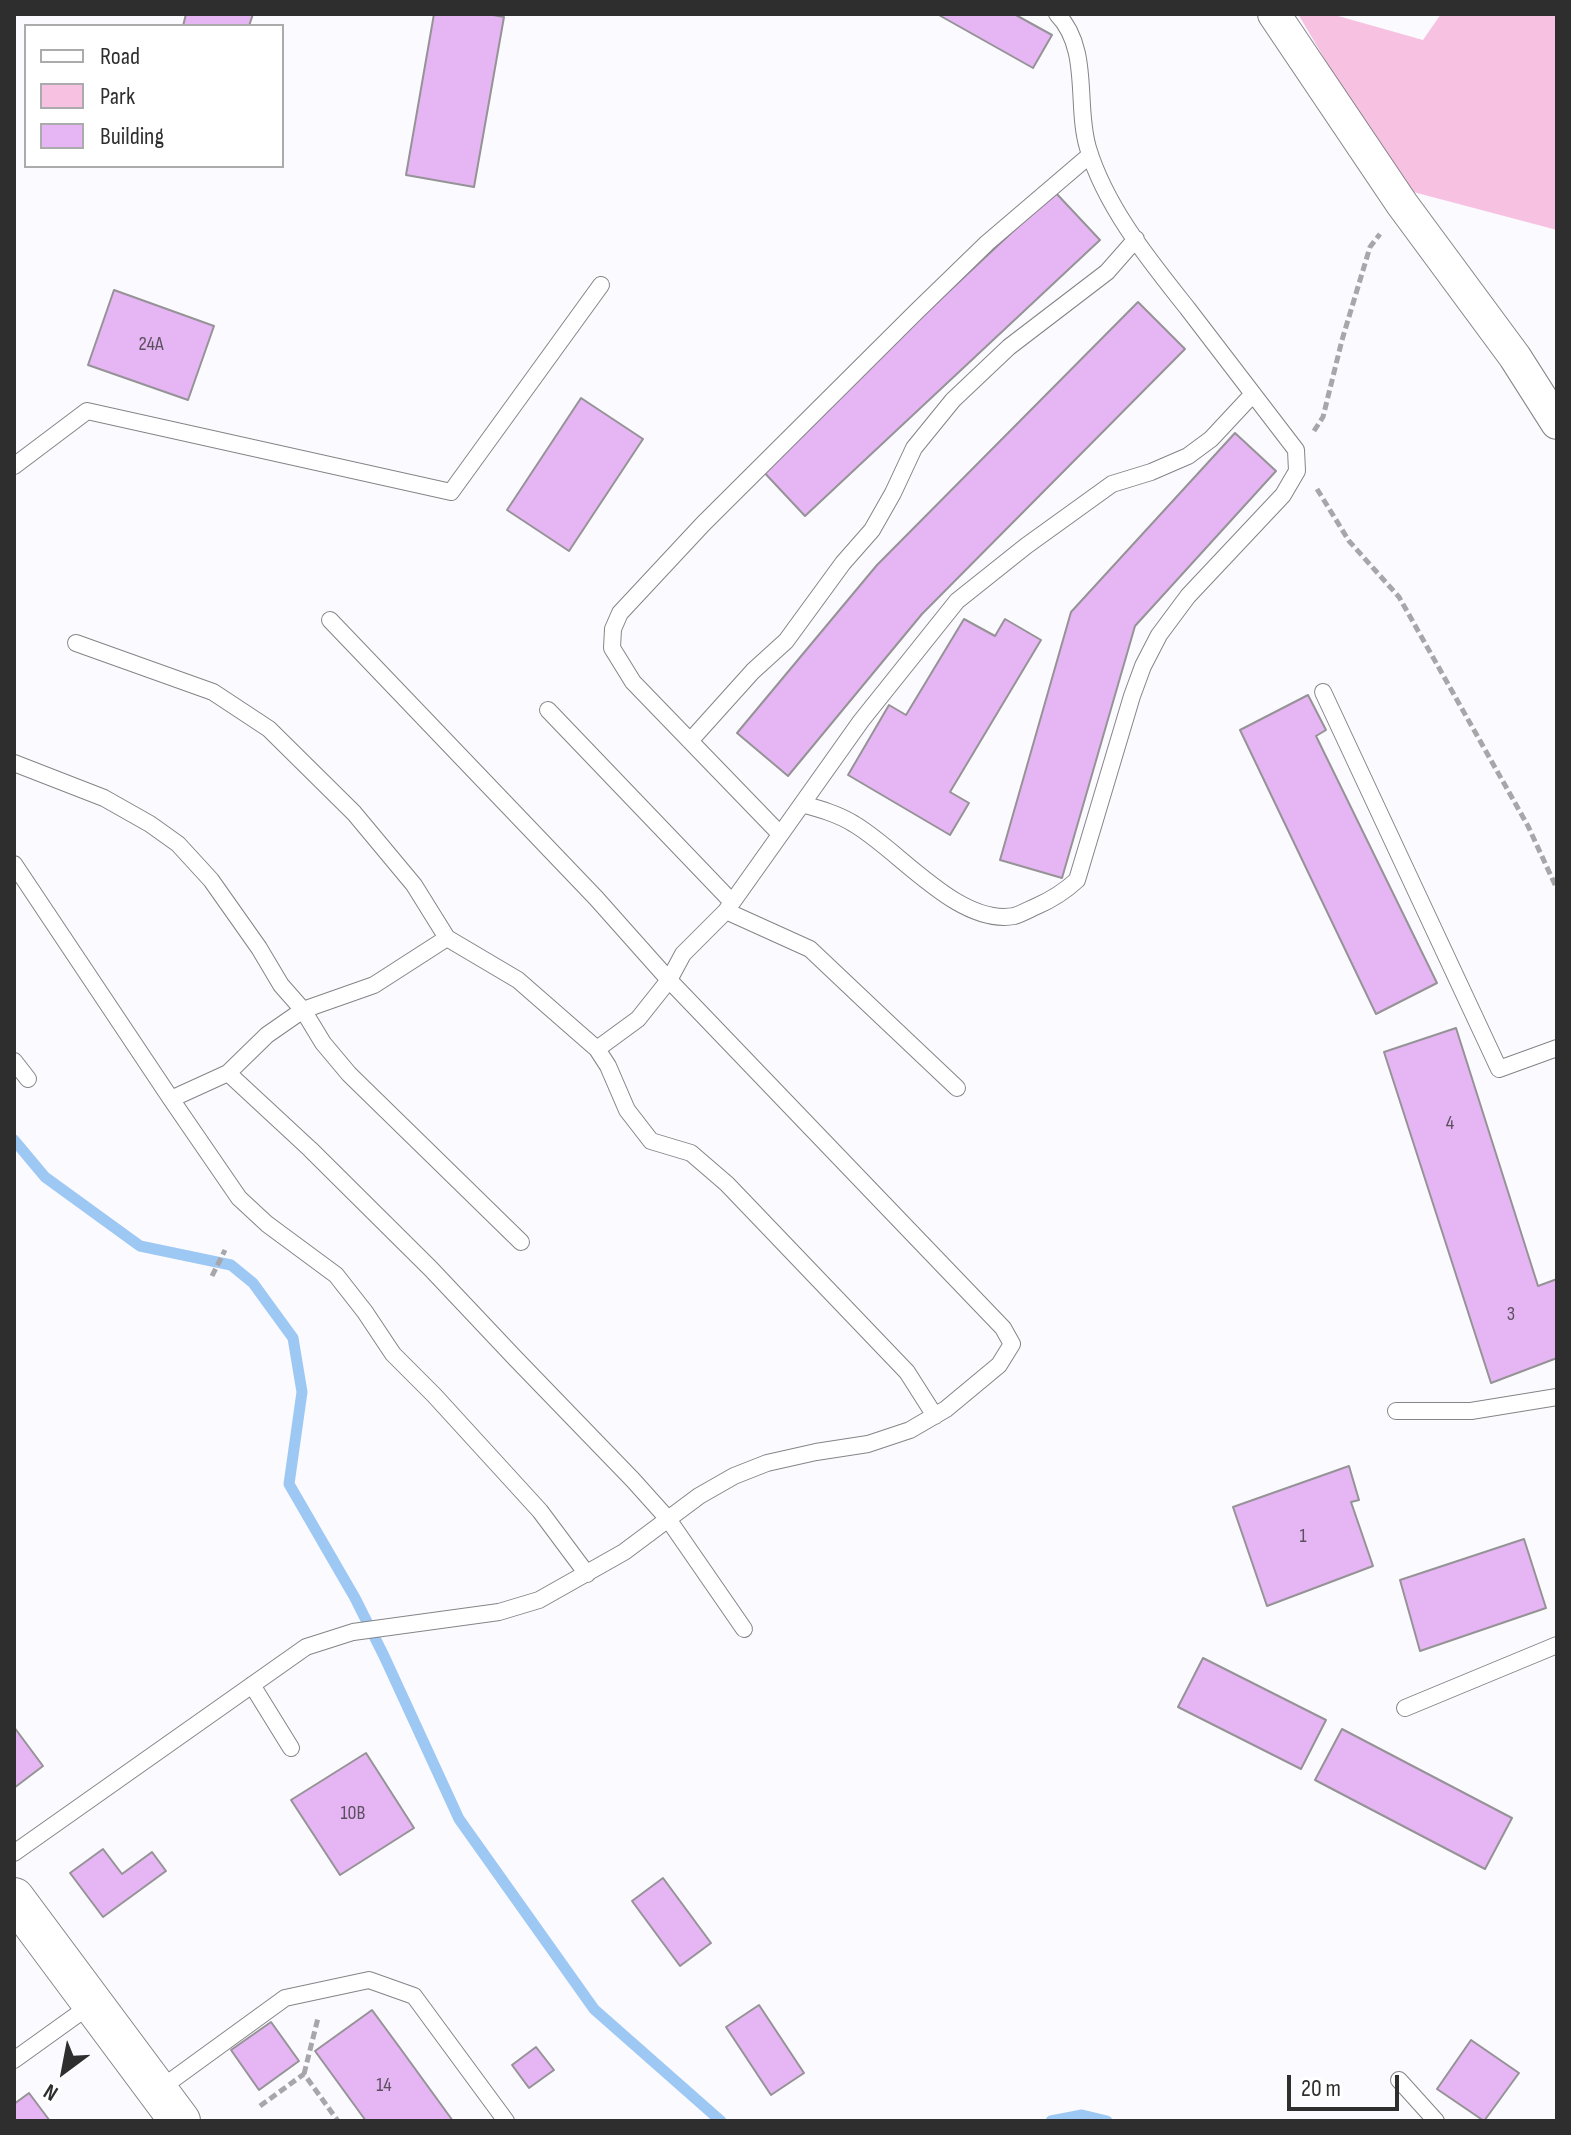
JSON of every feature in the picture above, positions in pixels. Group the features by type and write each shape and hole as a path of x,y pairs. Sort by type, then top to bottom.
{"street":[{"path":"1274,14 1402,204 1515,357 1557,423"},
{"path":"14,1898 168,2106"}],"lane":[{"path":"802,804 854,824 964,907 993,915 1014,916 1061,895 1077,880 1132,696 1159,635 1188,596 1283,495 1297,471 1296,450 1136,239 1102,185 1087,146 1079,60 1067,24 1057,14"},
{"path":"780,834 633,682 612,648 613,629 620,613 703,524 926,302 987,243 1090,155"},
{"path":"690,741 753,671 786,641 843,563 872,530 914,448 953,400 1009,347 1107,272 1136,239"},
{"path":"14,466 87,411 451,492 601,285"},
{"path":"597,1049 638,1019 669,980 683,954 729,906 861,721 957,601 1112,484 1188,456 1211,439 1253,394"},
{"path":"14,1853 306,1647 353,1632 499,1612 539,1600 624,1552 699,1496 745,1472 767,1463 868,1444 910,1430 946,1409 999,1365 1012,1344 1003,1328 330,620"},
{"path":"76,643 213,692 269,729 354,813 414,885 447,938 518,980 597,1049 627,1110 651,1141 691,1153 727,1184 907,1372 935,1416"},
{"path":"1323,692 1499,1069 1557,1048"},
{"path":"548,710 729,906 810,949 957,1088"},
{"path":"14,763 104,798 178,844 211,880 281,985 349,1074 521,1242"},
{"path":"14,864 239,1198 267,1224 336,1275 393,1354 540,1511 587,1574"},
{"path":"171,1099 228,1073 267,1035 303,1010 374,985 447,938"},
{"path":"14,1061 28,1079"},
{"path":"228,1073 431,1269 668,1519 744,1629"},
{"path":"1396,1411 1471,1411 1557,1397"},
{"path":"1405,1708 1557,1645"},
{"path":"252,1685 291,1748"},
{"path":"168,2106 285,1998 369,1980 414,1996 506,2121"},
{"path":"14,2060 92,2004"},
{"path":"1399,2080 1436,2121"}],"path":[{"path":"1402,204 1370,247 1323,417 1296,450 1349,541 1399,597 1528,826 1557,889"},
{"path":"212,1276 225,1250"},
{"path":"260,2106 304,2074 326,1990"},
{"path":"304,2074 338,2121"}],"green space":[{"path":"1298,14 1331,14 1423,40 1441,14 1557,14 1557,230 1402,189"}],"building":[{"path":"186,14 253,14 250,24 184,24"},
{"path":"434,14 504,17 474,187 406,175"},
{"path":"937,14 1014,14 1052,35 1033,68"},
{"path":"1055,192 1100,240 805,516 760,468"},
{"path":"114,290 214,326 188,400 88,365"},
{"path":"1138,302 1185,349 922,614 788,776 737,733 877,565"},
{"path":"581,398 643,439 569,551 507,510"},
{"path":"1235,433 1276,471 1135,626 1062,878 1000,860 1071,612"},
{"path":"964,619 995,636 1005,619 1041,640 950,792 969,803 950,835 848,775 889,705 906,715"},
{"path":"1308,695 1326,730 1316,736 1437,983 1376,1014 1240,730"},
{"path":"1456,1028 1538,1286 1557,1279 1557,1358 1491,1383 1384,1052"},
{"path":"1349,1466 1359,1500 1351,1502 1373,1566 1267,1606 1233,1507"},
{"path":"1524,1539 1546,1608 1420,1651 1400,1580"},
{"path":"1203,1658 1326,1720 1301,1769 1178,1707"},
{"path":"14,1727 43,1766 14,1788"},
{"path":"1342,1729 1512,1818 1485,1869 1315,1780"},
{"path":"366,1753 414,1828 340,1875 291,1800"},
{"path":"103,1849 122,1874 152,1852 166,1871 103,1917 70,1873"},
{"path":"663,1878 711,1943 680,1966 632,1901"},
{"path":"759,2005 804,2073 771,2095 726,2027"},
{"path":"372,2010 453,2121 366,2121 315,2051"},
{"path":"271,2022 299,2061 259,2090 231,2050"},
{"path":"1471,2040 1519,2073 1484,2121 1437,2089"},
{"path":"536,2047 554,2070 529,2088 512,2065"},
{"path":"29,2093 50,2121 14,2121 14,2104"}],"waterway":[{"path":"14,1140 45,1177 140,1246 231,1265 253,1283 293,1338 302,1392 289,1484 355,1598 459,1819 594,2009 721,2121"},
{"path":"1051,2121 1082,2115 1107,2121"}]}
